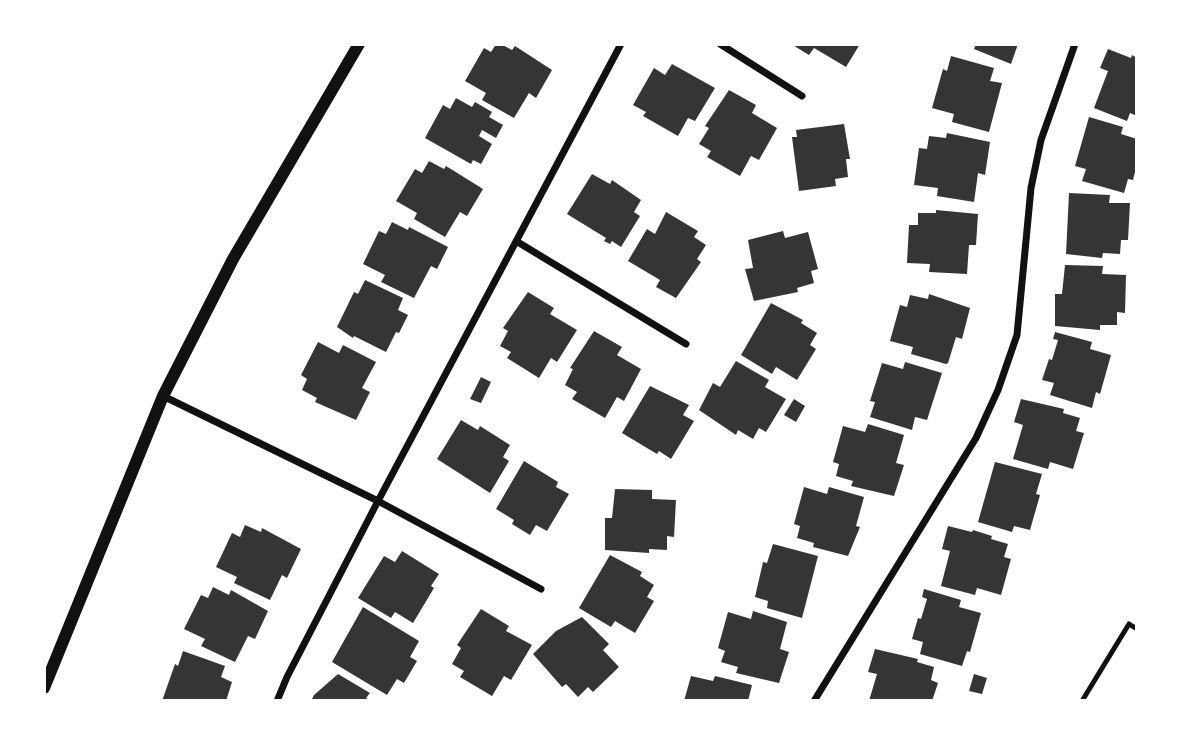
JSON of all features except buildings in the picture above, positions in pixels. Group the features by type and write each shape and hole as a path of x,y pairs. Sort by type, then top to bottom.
{"street":[{"path":"44,688 163,396 233,259 359,44"},
{"path":"277,701 378,501 621,44"},
{"path":"719,44 802,96"},
{"path":"814,701 976,438 998,390 1017,335 1031,188 1041,140 1075,44"},
{"path":"516,241 687,344"},
{"path":"163,396 378,501 541,589"}],"lane":[{"path":"1082,701 1129,624 1137,629"}]}
